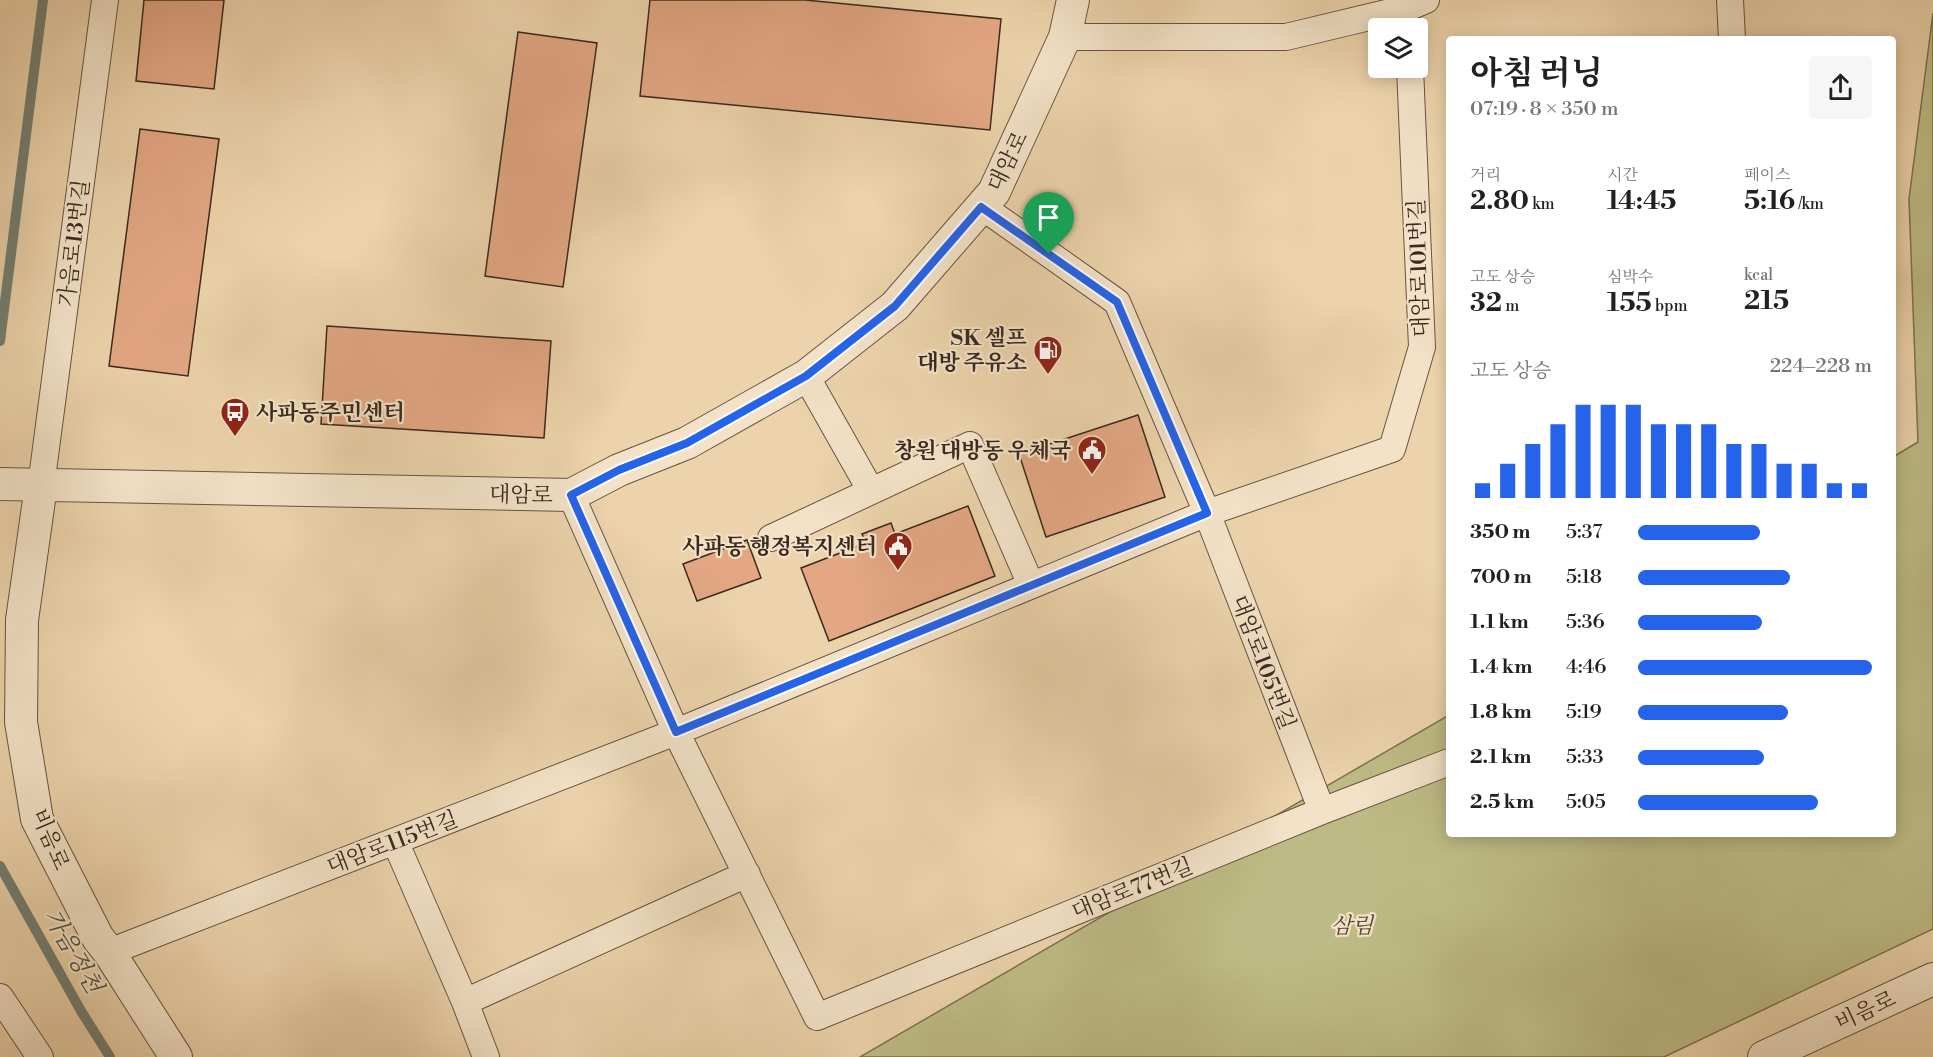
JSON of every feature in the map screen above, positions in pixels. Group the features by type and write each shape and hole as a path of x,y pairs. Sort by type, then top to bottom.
{"street":[{"name":"가음로13번길","path":"21,485 105,0"},
{"name":"대암로","path":"21,485 571,495 619,470 687,443 806,376 895,306 994,192 1065,37 1073,0"},
{"path":"1730,0 1732,36"},
{"path":"1065,37 1286,36 1414,12"},
{"name":"대암로101번길","path":"1207,513 1392,449 1422,347 1410,78"},
{"name":"대암로105번길","path":"981,207 1117,302 1207,513 1322,811"},
{"path":"806,376 871,491"},
{"path":"771,538 970,445 1031,585"},
{"name":"비음로","path":"21,485 21,722 37,819 98,938 176,1057"},
{"path":"465,1002 747,874 676,732 571,495"},
{"path":"676,732 1207,513"},
{"name":"대암로115번길","path":"109,952 676,732"},
{"name":"대암로77번길","path":"747,874 817,1017 1322,811 1446,763"},
{"path":"395,841 465,1002 486,1057"},
{"name":"비음로","path":"1764,1057 1933,979"},
{"path":"0,997 40,1057"}],"green space":[{"name":"삼림","path":"1933,13 1933,929 1664,1057 860,1057 1446,717 1446,837 1896,837 1896,455 1918,442 1909,199"}],"building":[{"path":"144,0 224,0 214,89 136,81"},
{"path":"650,0 805,0 1001,19 990,130 640,96"},
{"path":"518,32 597,43 563,287 485,276"},
{"path":"140,129 219,139 188,376 109,366"},
{"path":"327,326 551,341 544,438 321,424"},
{"name":"창원 대방동 우체국","path":"1138,415 1165,497 1046,537 1019,454"},
{"name":"사파동 행정복지센터","path":"968,506 995,576 829,641 801,568 866,543 862,534 891,523 895,534"},
{"path":"747,540 761,578 697,601 683,564"}],"waterway":[{"name":"가음정천","path":"0,341 43,0"},
{"name":"가음정천","path":"0,866 81,1011 110,1057"}],"place":[{"name":"SK 셀프 대방 주유소","path":"1048,376"},
{"name":"사파동주민센터","path":"235,438"},
{"name":"창원 대방동 우체국","path":"1092,476"},
{"name":"사파동 행정복지센터","path":"898,572"}],"route":[{"path":"981,207 1049,254 1117,302 1207,513 676,732 571,495 619,470 687,443 806,376 895,306 981,207"}]}
